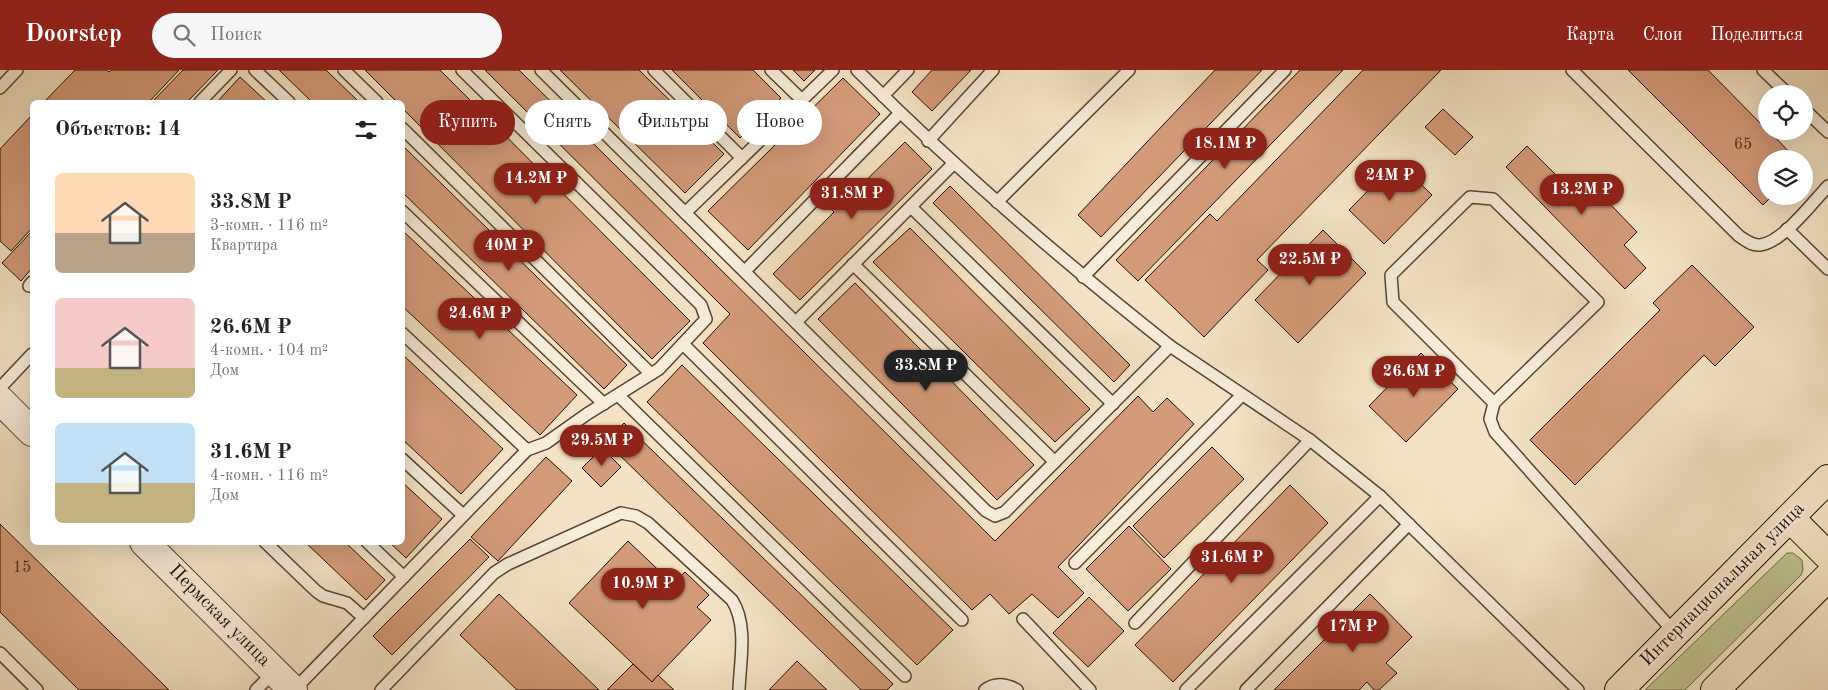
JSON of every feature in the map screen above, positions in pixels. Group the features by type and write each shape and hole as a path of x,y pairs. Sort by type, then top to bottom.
{"main road":[{"name":"Интернациональная улица","path":"1619,690 1828,479"},
{"path":"1790,518 1828,556"},
{"path":"1716,690 1828,578"}],"street":[{"path":"0,400 30,430"},
{"name":"Пермская улица","path":"147,545 280,685"}],"lane":[{"path":"0,88 17,70"},
{"path":"202,100 231,70"},
{"path":"255,70 287,100"},
{"path":"344,70 375,100"},
{"path":"280,685 364,618 527,450 546,443 651,374 706,319 701,305 462,70"},
{"path":"541,70 986,511 995,516 1005,512 1170,346"},
{"path":"654,70 742,158"},
{"path":"771,70 802,100 833,70"},
{"path":"857,70 928,141 1083,278 1170,346 1310,440 1380,496 1578,690"},
{"path":"883,96 908,70"},
{"path":"928,141 993,70"},
{"path":"996,202 1129,70"},
{"path":"1083,278 1285,70"},
{"path":"1572,70 1739,236 1750,243 1760,245 1772,241 1787,229 1828,186"},
{"path":"1763,70 1779,85"},
{"path":"745,271 900,113"},
{"path":"1813,118 1828,132"},
{"path":"405,131 651,374"},
{"path":"686,213 755,145"},
{"path":"796,322 953,164"},
{"path":"1494,403 1393,302 1391,275 1470,197 1493,199 1598,302 1494,403 1490,419 1495,432 1675,633"},
{"path":"911,207 1113,404"},
{"path":"405,214 604,404"},
{"path":"1787,229 1828,269"},
{"path":"853,264 1055,462"},
{"path":"405,336 527,450"},
{"path":"683,344 962,620"},
{"path":"0,388 30,356"},
{"path":"618,395 905,676"},
{"path":"1074,563 1242,395"},
{"path":"1135,623 1310,440"},
{"path":"405,462 463,516"},
{"path":"1186,690 1380,496"},
{"path":"381,690 494,573 508,564 621,513 636,516 648,524 732,600 738,609 741,623 739,690"},
{"path":"1246,690 1410,524"},
{"path":"268,545 316,591 323,596 347,603 364,618"},
{"path":"369,545 404,577"},
{"path":"1023,619 1090,690"},
{"path":"0,653 37,690"},
{"path":"985,690 998,684 1010,686 1017,690"}],"green space":[{"path":"1787,553 1793,553 1802,560 1803,570 1801,575 1685,690 1645,690"}],"building":[{"path":"75,70 106,70 109,72 111,70 179,70 151,100 46,100"},
{"path":"183,70 218,70 189,100 154,100"},
{"path":"279,70 326,70 357,100 310,100"},
{"path":"365,70 440,70 470,100 420,100 420,126 405,111 405,100 395,100"},
{"path":"485,70 519,70 549,100 525,100 525,110"},
{"path":"560,70 639,70 669,100 619,100 619,128 609,118 609,100 590,100"},
{"path":"672,70 753,70 781,98 779,100 737,100 737,135 727,125 727,100 702,100"},
{"path":"793,70 815,70 804,81"},
{"path":"932,70 971,70 932,111 912,92"},
{"path":"1215,70 1262,70 1101,237 1078,215"},
{"path":"1300,70 1343,70 1138,281 1116,260"},
{"path":"1363,70 1441,70 1257,260 1268,270 1204,337 1145,280 1210,214 1217,221"},
{"path":"1628,70 1708,70 1758,121 1758,140 1778,140 1787,150 1758,150 1758,200"},
{"path":"240,77 265,100 219,100"},
{"path":"843,78 880,114 748,250 708,211 775,145 822,145 821,100"},
{"path":"1443,109 1473,137 1455,155 1425,127"},
{"path":"30,117 30,230 11,251 0,241 0,149"},
{"path":"905,142 932,169 800,300 773,274 834,212 828,206 842,192 848,198"},
{"path":"439,145 515,145 690,321 652,359"},
{"path":"560,145 595,145 995,541 1138,396 1153,412 1167,398 1194,424 1058,567 1084,593 1058,618 1032,594 1009,614 990,594 972,610 703,343 730,314"},
{"path":"636,145 715,145 724,154 685,193"},
{"path":"1527,146 1570,189 1583,176 1637,232 1624,245 1646,268 1625,289 1506,167"},
{"path":"405,148 627,365 604,389 405,195"},
{"path":"1397,161 1432,195 1384,244 1349,210"},
{"path":"950,186 1130,365 1114,382 933,203"},
{"path":"910,228 1090,409 1055,442 873,262"},
{"path":"1323,230 1366,273 1298,343 1255,300"},
{"path":"30,233 30,270 21,281 2,263"},
{"path":"405,233 577,395 540,435 405,309"},
{"path":"1692,265 1754,327 1715,366 1704,355 1575,485 1530,440 1660,310 1653,303"},
{"path":"855,283 1034,465 997,500 818,319"},
{"path":"1421,353 1458,389 1406,442 1369,406"},
{"path":"405,357 503,449 461,494 405,442"},
{"path":"682,365 953,630 917,665 647,402"},
{"path":"624,423 893,684 887,690 861,690 606,442"},
{"path":"1212,447 1244,479 1164,558 1133,526"},
{"path":"602,448 621,467 601,487 582,468"},
{"path":"546,457 572,481 498,561 471,537"},
{"path":"405,485 442,519 406,558 392,545 405,545"},
{"path":"1290,485 1328,523 1173,682 1135,645"},
{"path":"0,524 169,690 79,690 0,612"},
{"path":"1129,526 1171,569 1128,611 1086,569"},
{"path":"470,539 489,557 392,655 373,636"},
{"path":"628,541 673,584 685,572 709,595 697,607 711,620 652,682 569,603"},
{"path":"308,545 348,545 385,580 366,600"},
{"path":"499,594 599,690 517,690 460,635"},
{"path":"1370,594 1412,637 1386,663 1397,673 1379,690 1374,690 1367,682 1359,690 1274,690"},
{"path":"1089,597 1124,631 1088,667 1053,633"},
{"path":"797,661 827,690 769,690"},
{"path":"633,664 652,682 658,675 674,690 607,690"}]}
